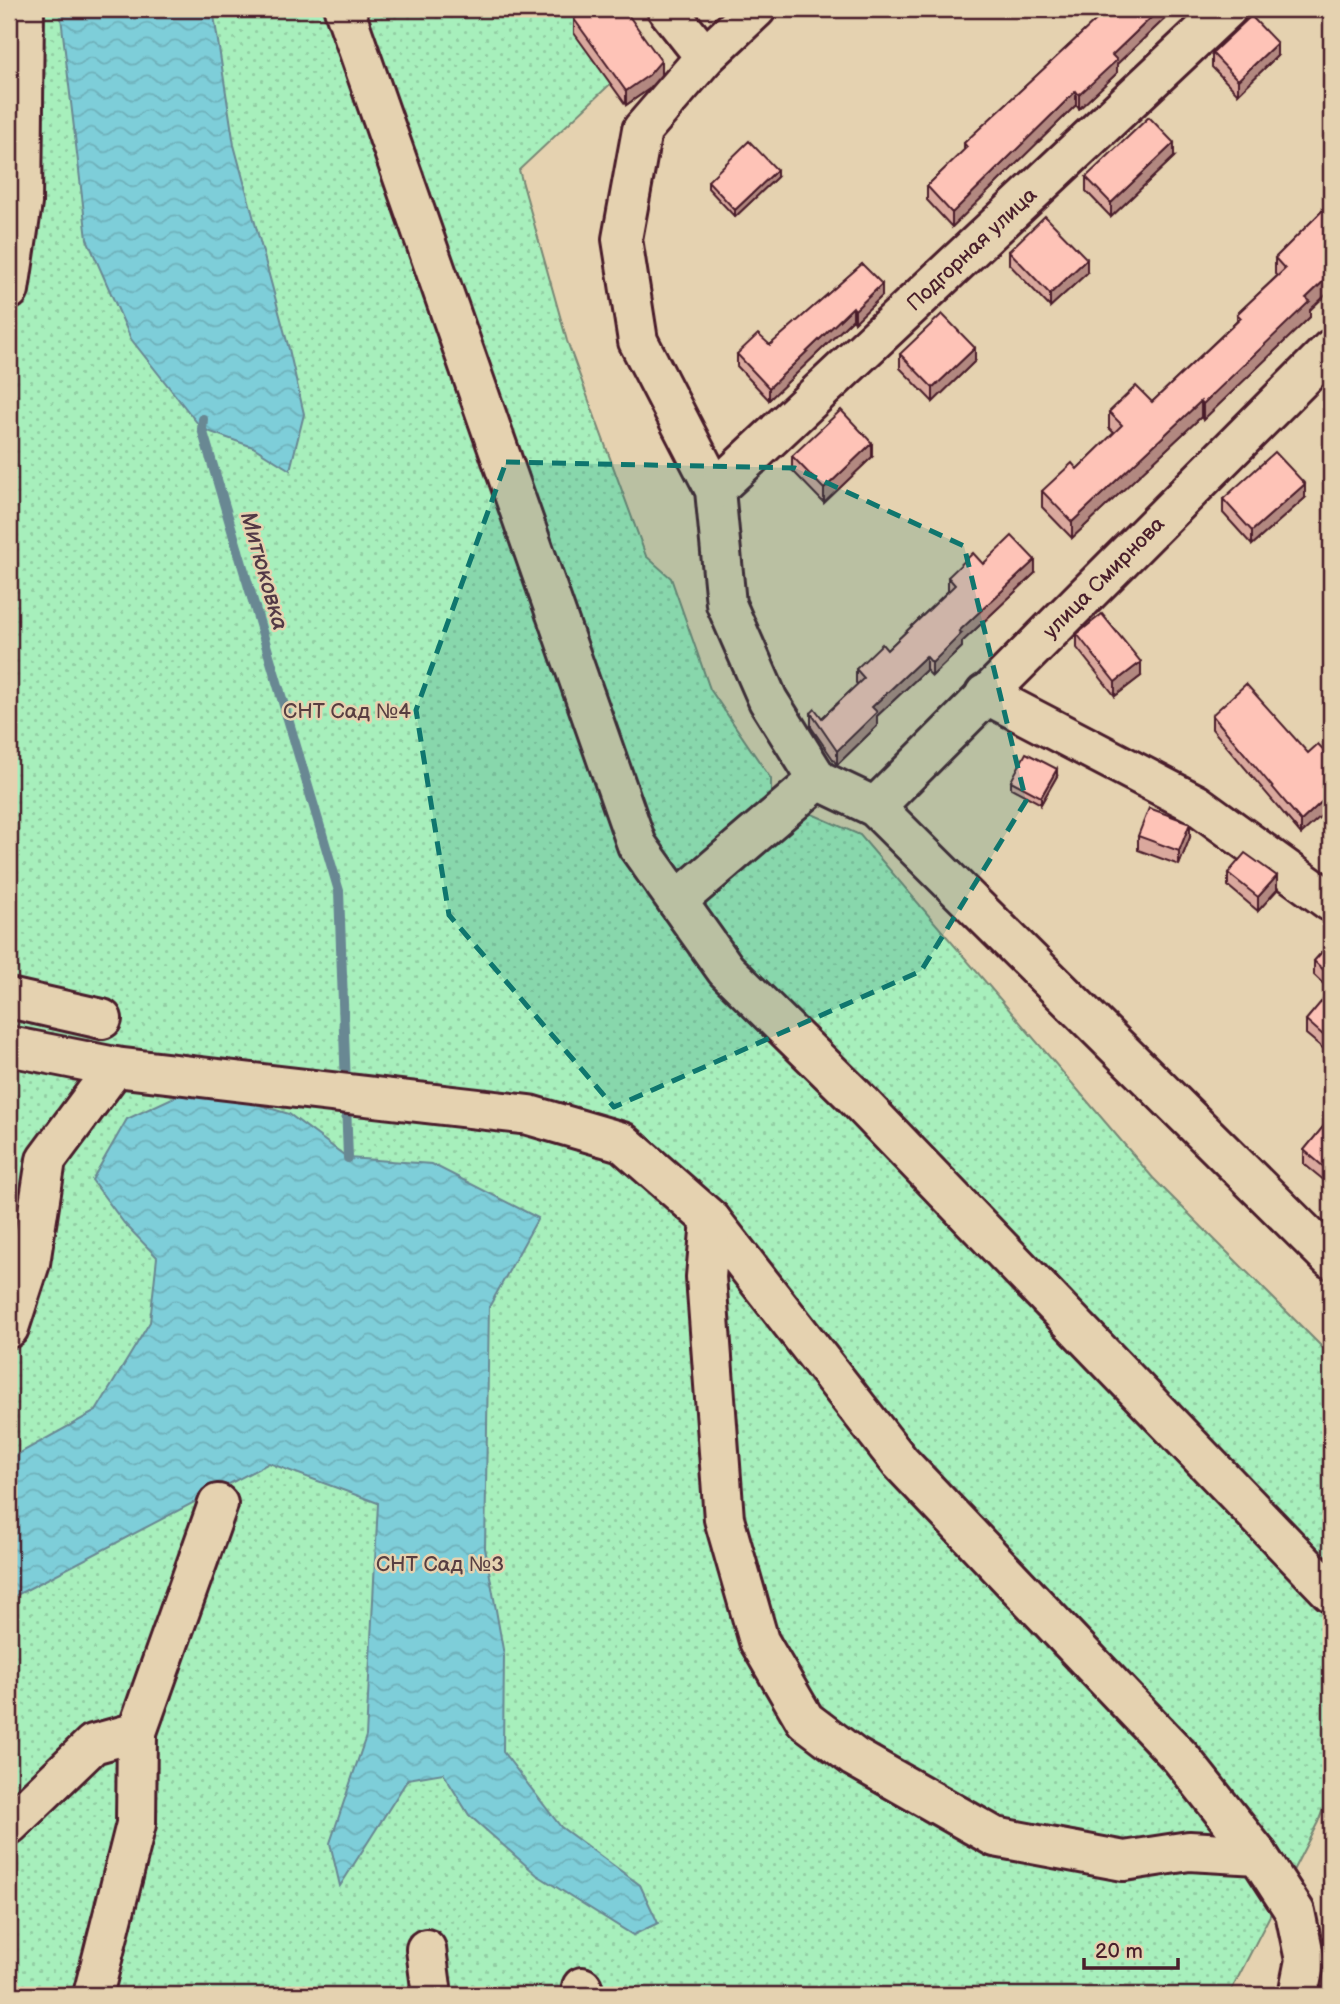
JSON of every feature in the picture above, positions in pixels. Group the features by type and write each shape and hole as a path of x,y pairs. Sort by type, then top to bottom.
{"street":[{"path":"9,290 22,203 16,145 24,9"},
{"path":"344,9 637,845 726,970 853,1095 1331,1592"},
{"path":"667,9 705,57"},
{"path":"756,9 705,57 642,130 622,239 638,341 715,490 726,604 768,700 818,780 875,807 1331,1259"},
{"name":"Подгорная улица","path":"715,490 1227,9"},
{"name":"улица Смирнова","path":"875,807 1331,349"},
{"path":"985,694 1196,804 1331,902"},
{"path":"677,901 818,780"},
{"path":"9,998 102,1019"},
{"path":"9,1046 115,1067 529,1115 622,1142 711,1220 900,1462 1181,1758 1258,1854 1295,1912 1305,1960 1298,1995"},
{"path":"9,1328 30,1263 46,1160 115,1067"},
{"path":"711,1220 706,1277 724,1519 759,1641 805,1720 854,1757 995,1836 1124,1861 1189,1851 1258,1854"},
{"path":"93,1995 136,1824 136,1732 218,1504"},
{"path":"9,1825 93,1744 136,1732"},
{"path":"426,1950 432,1995"}],"highlighted area":[{"path":"506,462 795,468 964,546 1026,801 921,971 614,1107 449,915 416,710"}],"green space":[{"path":"9,9 602,9 638,58 519,170 567,341 646,556 671,578 710,689 771,779 771,796 860,835 1153,1178 1331,1356 1331,1789 1318,1822 1229,1995 9,1995"}],"water":[{"path":"81,9 213,9 234,145 304,414 290,470 253,447 202,429 131,339 87,239 61,17"},
{"path":"185,1092 233,1097 289,1114 348,1158 432,1164 538,1218 489,1307 485,1548 504,1655 503,1752 561,1827 640,1885 658,1923 633,1935 537,1875 469,1815 443,1773 408,1779 340,1886 330,1843 366,1736 378,1503 269,1463 9,1599 9,1459 96,1411 150,1322 157,1257 124,1223 92,1180 127,1119"}],"building":[{"path":"588,9 624,9 661,61 649,75 626,91 574,19"},
{"path":"1108,9 1160,9 1112,55 1117,60 1079,95 1076,91 952,213 927,186 967,147 964,143"},
{"path":"1251,16 1277,43 1238,80 1212,53"},
{"path":"1149,117 1174,143 1111,203 1086,177"},
{"path":"749,141 777,170 735,210 708,181"},
{"path":"1331,202 1331,274 1306,298 1310,301 1203,404 1201,401 1072,522 1042,491 1072,463 1077,469 1122,425 1109,412 1136,386 1152,402 1241,318 1237,314 1285,269 1275,258"},
{"path":"1045,216 1087,259 1050,294 1009,251"},
{"path":"862,264 882,284 855,310 853,307 769,388 737,354 758,334 770,345"},
{"path":"942,314 975,348 933,388 900,354"},
{"path":"841,410 872,443 824,489 792,456"},
{"path":"1275,452 1305,484 1252,531 1223,499"},
{"path":"1012,536 1035,560 959,631 962,633 932,663 926,656 872,707 877,712 837,751 811,713 815,709 822,718 864,678 856,669 882,644 887,650 955,585 948,577 973,553 983,564"},
{"path":"1102,614 1141,662 1115,682 1077,634"},
{"path":"1246,684 1308,753 1318,744 1331,758 1331,793 1301,821 1212,715"},
{"path":"1026,753 1057,769 1041,797 1011,781"},
{"path":"1149,808 1190,823 1179,851 1138,836"},
{"path":"1245,853 1277,876 1258,897 1228,873"},
{"path":"1331,942 1331,977 1314,961"},
{"path":"1331,990 1331,1042 1306,1020"},
{"path":"1331,1117 1331,1173 1304,1150"}],"waterway":[{"name":"Митюковка","path":"203,419 202,429 339,891 346,1087"},
{"name":"Митюковка","path":"346,1102 348,1158"}],"park label":[{"name":"СНТ Сад №4","path":"347,711"},
{"name":"СНТ Сад №3","path":"440,1564"}]}
